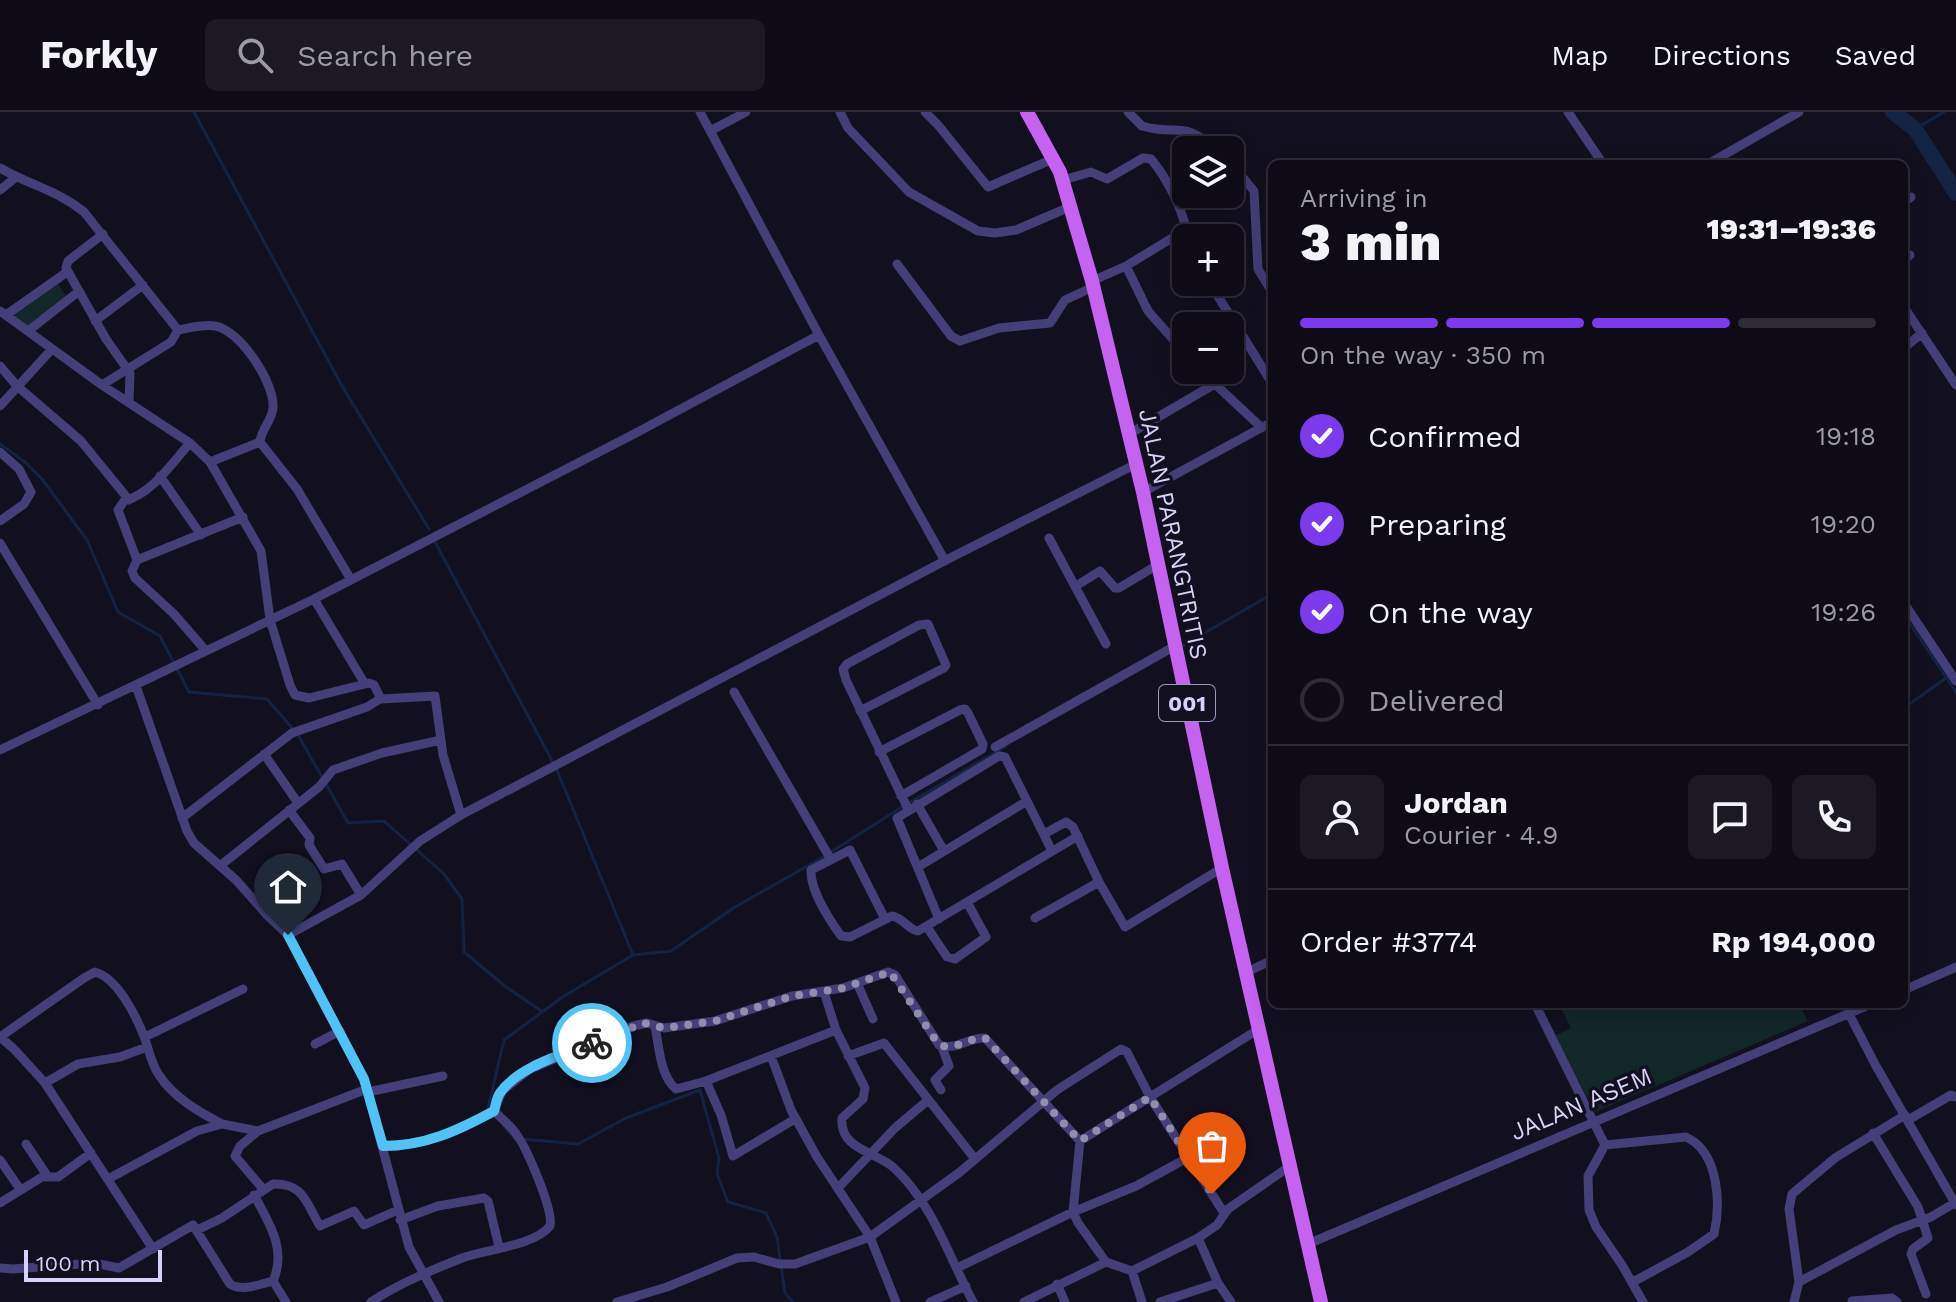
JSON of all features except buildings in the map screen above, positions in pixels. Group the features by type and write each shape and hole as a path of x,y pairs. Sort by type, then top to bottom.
{"main road":[{"name":"JALAN PARANGTRITIS","path":"1027,112 1055,158 1072,206 1129,434 1318,1301"}],"street":[{"path":"700,112 945,561"},
{"path":"710,131 746,112"},
{"path":"840,112 848,128 909,192 978,231 995,233 1016,230 1072,206"},
{"path":"925,112 986,187 1055,158"},
{"path":"1128,112 1149,128 1188,129 1198,136"},
{"path":"1568,112 1600,160"},
{"path":"1714,160 1784,115 1799,112"},
{"path":"1063,180 1091,172 1107,179 1143,158 1151,159 1171,193 1183,224"},
{"path":"0,168 66,197 84,212 178,330"},
{"path":"0,190 16,177"},
{"path":"1244,179 1254,191 1258,269 1268,285"},
{"path":"103,234 68,261 67,272 126,368 131,380 129,402"},
{"path":"897,264 951,336 960,341 999,328 1050,323 1065,300 1172,242"},
{"path":"1126,266 1148,311 1172,338"},
{"path":"67,272 3,313 102,385 190,443 210,462 261,551 270,620 295,695 309,698 365,684 374,685 380,699"},
{"path":"95,321 143,285"},
{"path":"28,331 78,292"},
{"path":"1218,296 1268,377"},
{"path":"1908,313 1956,385"},
{"path":"178,330 205,326 224,329 256,362 271,389 273,406 260,442 297,489 350,578"},
{"path":"102,385 171,342 178,330"},
{"path":"1908,345 1922,333"},
{"path":"0,750 314,599 819,335"},
{"path":"0,406 52,349"},
{"path":"0,366 17,386 81,441 129,500"},
{"path":"1129,434 1213,385 1262,428"},
{"path":"1143,492 1268,424"},
{"path":"210,462 260,442"},
{"path":"137,560 118,510 121,503 143,494 190,443"},
{"path":"0,452 19,469 31,492 24,504 0,521"},
{"path":"288,935 361,895 420,841 461,815 1136,464"},
{"path":"160,476 201,535"},
{"path":"206,651 174,614 139,584 132,571 137,560 243,517"},
{"path":"1049,538 1106,644"},
{"path":"0,543 98,705"},
{"path":"1076,586 1100,571 1115,588 1119,588 1159,564"},
{"path":"314,599 365,684"},
{"path":"1908,609 1955,676"},
{"path":"860,711 946,666 928,624 919,625 843,668 844,675 860,711 879,752 907,803 944,851"},
{"path":"995,747 1175,646"},
{"path":"136,686 182,818 194,843 221,865 288,935 340,1031 368,1090 409,1247 439,1302"},
{"path":"734,692 828,854"},
{"path":"182,818 296,730 367,707 380,699 435,696 448,773 461,815"},
{"path":"879,752 965,709 983,743 982,749 907,803 897,821 939,919"},
{"path":"221,865 324,782 333,770 382,753 441,740"},
{"path":"264,754 298,803"},
{"path":"907,803 999,756 1005,757 1052,851"},
{"path":"918,867 1027,801"},
{"path":"289,810 311,839 309,845 324,869 342,864 361,895"},
{"path":"1044,834 1066,822 1070,823 1122,925 1128,927 1222,868"},
{"path":"885,919 851,851 828,854 811,870 810,877 818,896 841,936 850,937 885,919 898,917 915,932 1078,836"},
{"path":"1035,918 1099,882"},
{"path":"927,927 947,957 955,959 986,937 967,902"},
{"path":"1247,972 1268,962"},
{"path":"1908,988 1956,967"},
{"path":"153,1249 45,1083 0,1037 95,972 105,975 135,1017 160,1077 177,1095 202,1114 222,1124 258,1131"},
{"path":"383,1146 431,1141 492,1113 502,1091 530,1069 633,1026 647,1023 664,1028 705,1023 792,996 857,983 885,972 893,974 942,1047 949,1066 935,1080 941,1090"},
{"path":"857,983 873,1019"},
{"path":"45,1083 78,1064 120,1057 243,989"},
{"path":"824,992 836,1030 865,1092 863,1099 844,1116 841,1124 853,1144 892,1167 920,1201 973,1302"},
{"path":"1537,1008 1605,1145"},
{"name":"JALAN ASEM","path":"1308,1244 1862,1008"},
{"path":"1799,1282 1896,1230 1956,1203 1849,1014"},
{"path":"655,1026 665,1071 671,1086 678,1089 836,1030"},
{"path":"1080,1141 1259,1029"},
{"path":"315,1044 340,1031"},
{"path":"942,1047 985,1038 1080,1141 1073,1212 1106,1262 1132,1271 1198,1238 1217,1225 1224,1213 1290,1166"},
{"path":"848,1056 884,1043 975,1159"},
{"path":"617,1302 667,1287 737,1258 754,1257 779,1264 795,1264 870,1237 975,1159 1042,1101 1123,1049 1224,1213"},
{"path":"771,1056 795,1119 870,1237 896,1302"},
{"path":"273,1281 280,1261 278,1251 258,1192 235,1156 240,1146 258,1131 368,1090 443,1076"},
{"path":"706,1081 721,1115 733,1156 795,1119"},
{"path":"1794,1302 1799,1282 1789,1209 1792,1194 1808,1178 1873,1133 1951,1095 1956,1097"},
{"path":"839,1187 868,1155 927,1101"},
{"path":"371,1302 464,1257 541,1235 551,1221 550,1210 520,1139 492,1113"},
{"path":"108,1179 197,1131 222,1124"},
{"path":"1873,1133 1924,1220 1928,1238 1911,1254 1926,1294"},
{"path":"1605,1145 1686,1137 1696,1143 1716,1178 1714,1234 1633,1282"},
{"path":"26,1144 48,1177"},
{"path":"1605,1145 1588,1176 1589,1210 1596,1227 1643,1302"},
{"path":"0,1203 42,1177 58,1177 91,1153"},
{"path":"957,1268 1073,1212 1136,1186 1189,1157"},
{"path":"0,1160 20,1189"},
{"path":"197,1230 222,1218 273,1184 293,1187 302,1194 320,1226 351,1211 355,1211 364,1225 484,1198 488,1201 499,1247"},
{"path":"0,1268 94,1263 119,1268 194,1226 235,1288 273,1281"},
{"path":"1198,1238 1218,1283 1231,1302"},
{"path":"1024,1302 1106,1262"},
{"path":"1132,1271 1142,1302"},
{"path":"273,1281 286,1302"},
{"path":"1160,1302 1218,1283"},
{"path":"1057,1284 1065,1302"},
{"path":"930,1302 966,1286"},
{"path":"1852,1301 1892,1298 1897,1302"}],"green space":[{"path":"58,284 70,302 33,334 5,314"},
{"path":"1561,1008 1801,1008 1808,1021 1595,1112 1555,1036 1571,1028"}],"waterway":[{"path":"194,112 342,386 429,529"},
{"path":"1893,112 1915,129 1956,193"},
{"path":"1915,129 1944,112"},
{"path":"0,444 42,479 87,540 118,612 160,636 189,692 267,699 293,729"},
{"path":"435,542 557,770 633,955"},
{"path":"1182,646 1268,596"},
{"path":"1908,621 1956,692"},
{"path":"1908,705 1946,678"},
{"path":"298,735 322,777"},
{"path":"909,803 1006,746"},
{"path":"326,784 348,823 384,821 410,844"},
{"path":"831,852 902,807"},
{"path":"416,849 444,874 462,899 464,952 506,987 543,1012"},
{"path":"491,1112 488,1108 504,1040 564,996 633,955 671,951 735,907 825,856"},
{"path":"522,1139 578,1144 626,1118 700,1090 719,1158 717,1174 728,1202 766,1213 777,1237 785,1293 793,1302"},
{"path":"504,1126 515,1139"}],"way so far":[{"path":"592,1043 644,1023 664,1028 715,1021 792,996 843,988 890,972 895,975 939,1045 951,1047 985,1038 1080,1141 1150,1097 1212,1194"}],"route":[{"path":"288,935 364,1079 383,1146 413,1145 457,1131 494,1111 499,1095 514,1079 538,1065 592,1043"}]}
